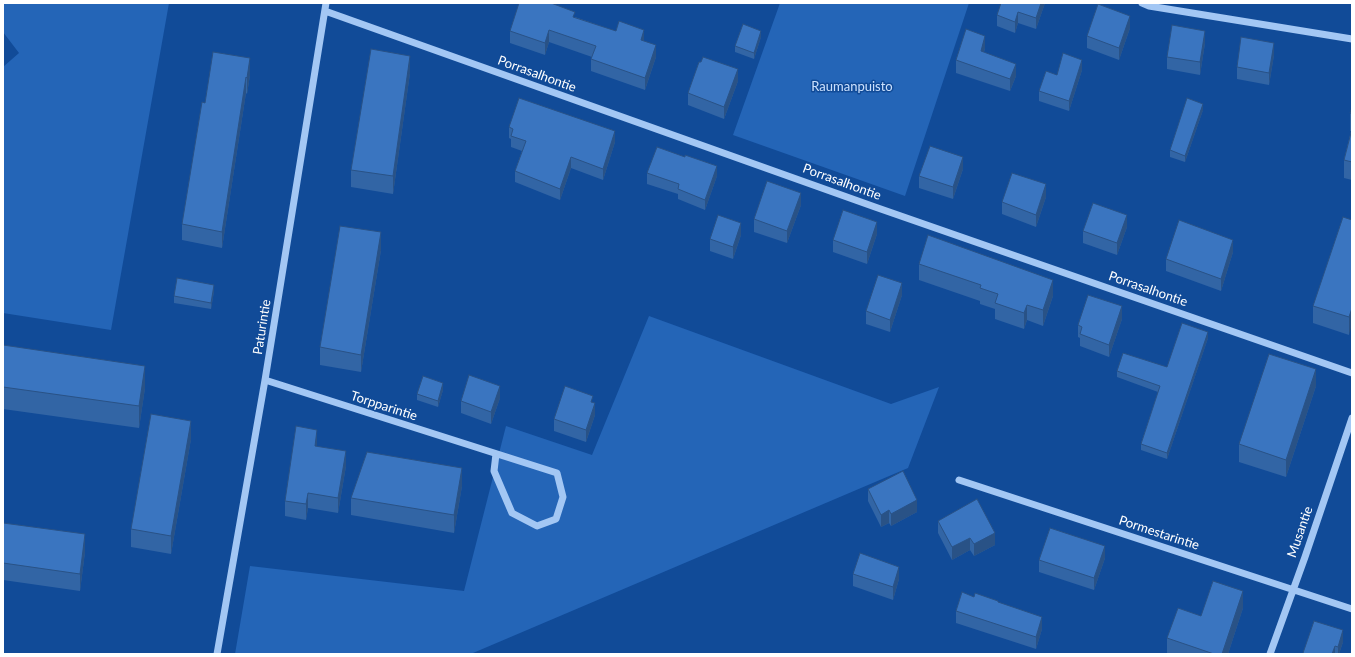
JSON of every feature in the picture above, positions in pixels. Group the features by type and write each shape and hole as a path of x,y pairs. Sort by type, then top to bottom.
{"street":[{"name":"Paturintie","path":"217,654 265,380 326,3"},
{"path":"1142,3 1149,6 1352,39"},
{"name":"Porrasalhontie","path":"325,11 876,207 1352,373"},
{"name":"Torpparintie","path":"265,380 557,473 563,497 556,519 536,526 512,514 494,471 496,454"},
{"name":"Musantie","path":"1270,654 1352,418"},
{"name":"Pormestarintie","path":"959,480 1352,609"}],"green space":[{"path":"3,3 169,3 111,330 3,313 3,67 19,53 3,32"},
{"name":"Raumanpuisto","path":"780,3 969,3 905,196 733,135"},
{"path":"649,316 891,404 939,387 908,468 473,654 235,654 250,566 464,591 506,426 592,455"}],"building":[{"path":"519,3 551,3 575,12 573,17 616,31 619,21 644,30 641,40 656,45 645,78 591,59 596,46 549,30 545,43 510,31"},
{"path":"1001,3 1041,3 1036,18 1018,12 1015,22 997,15"},
{"path":"1098,4 1130,16 1119,48 1087,36"},
{"path":"743,24 761,31 754,53 735,46"},
{"path":"1172,25 1205,31 1200,62 1167,57"},
{"path":"966,29 985,36 981,51 1016,64 1010,79 956,60"},
{"path":"1241,37 1274,43 1269,73 1237,67"},
{"path":"371,49 410,56 393,176 351,170"},
{"path":"213,52 250,58 222,232 182,224 202,102 205,103"},
{"path":"1063,53 1082,60 1069,101 1039,91 1046,71 1057,75"},
{"path":"703,57 738,69 724,107 688,93 699,62 701,62"},
{"path":"519,98 615,131 603,169 571,157 560,189 515,171 526,141 511,136 513,129 509,127"},
{"path":"1187,98 1203,104 1185,156 1170,150"},
{"path":"1352,129 1352,162 1344,160"},
{"path":"930,146 963,157 953,187 919,176"},
{"path":"657,147 717,166 705,200 678,189 679,184 647,173"},
{"path":"1012,173 1046,184 1036,215 1002,202"},
{"path":"767,181 801,193 787,231 754,219"},
{"path":"1093,203 1127,215 1117,243 1083,231"},
{"path":"843,210 877,222 867,252 833,240"},
{"path":"718,215 741,223 733,247 710,239"},
{"path":"1343,217 1352,220 1352,308 1349,317 1313,306"},
{"path":"1179,220 1233,240 1221,279 1166,259"},
{"path":"340,226 381,232 361,355 320,347"},
{"path":"928,235 1053,280 1043,310 1027,305 1024,313 995,303 998,294 980,288 981,285 919,264"},
{"path":"878,275 902,283 890,320 866,311"},
{"path":"177,278 214,285 211,303 174,296"},
{"path":"1088,295 1122,306 1109,345 1080,334 1082,327 1078,325"},
{"path":"1182,323 1208,332 1167,453 1141,444 1160,386 1117,371 1123,353 1167,367"},
{"path":"3,345 145,366 139,406 3,387"},
{"path":"1269,354 1316,369 1286,460 1239,444"},
{"path":"469,375 500,386 491,412 461,401"},
{"path":"423,376 443,383 438,401 417,394"},
{"path":"565,386 593,396 591,402 595,403 586,430 554,419"},
{"path":"151,414 191,421 171,536 131,529"},
{"path":"296,426 317,430 315,446 346,451 338,498 308,493 306,504 285,501"},
{"path":"367,452 462,468 454,515 351,498"},
{"path":"903,471 917,500 891,514 889,510 881,515 868,489"},
{"path":"977,499 995,533 974,544 970,538 952,547 938,521"},
{"path":"3,523 85,534 80,574 3,563"},
{"path":"1050,528 1105,546 1094,578 1039,560"},
{"path":"860,553 899,567 893,587 853,574"},
{"path":"1213,581 1243,591 1222,654 1214,654 1167,638 1178,608 1201,616"},
{"path":"962,592 974,597 975,593 1042,617 1036,637 956,611"},
{"path":"1314,621 1343,630 1338,647 1335,646 1332,654 1303,653"}]}
